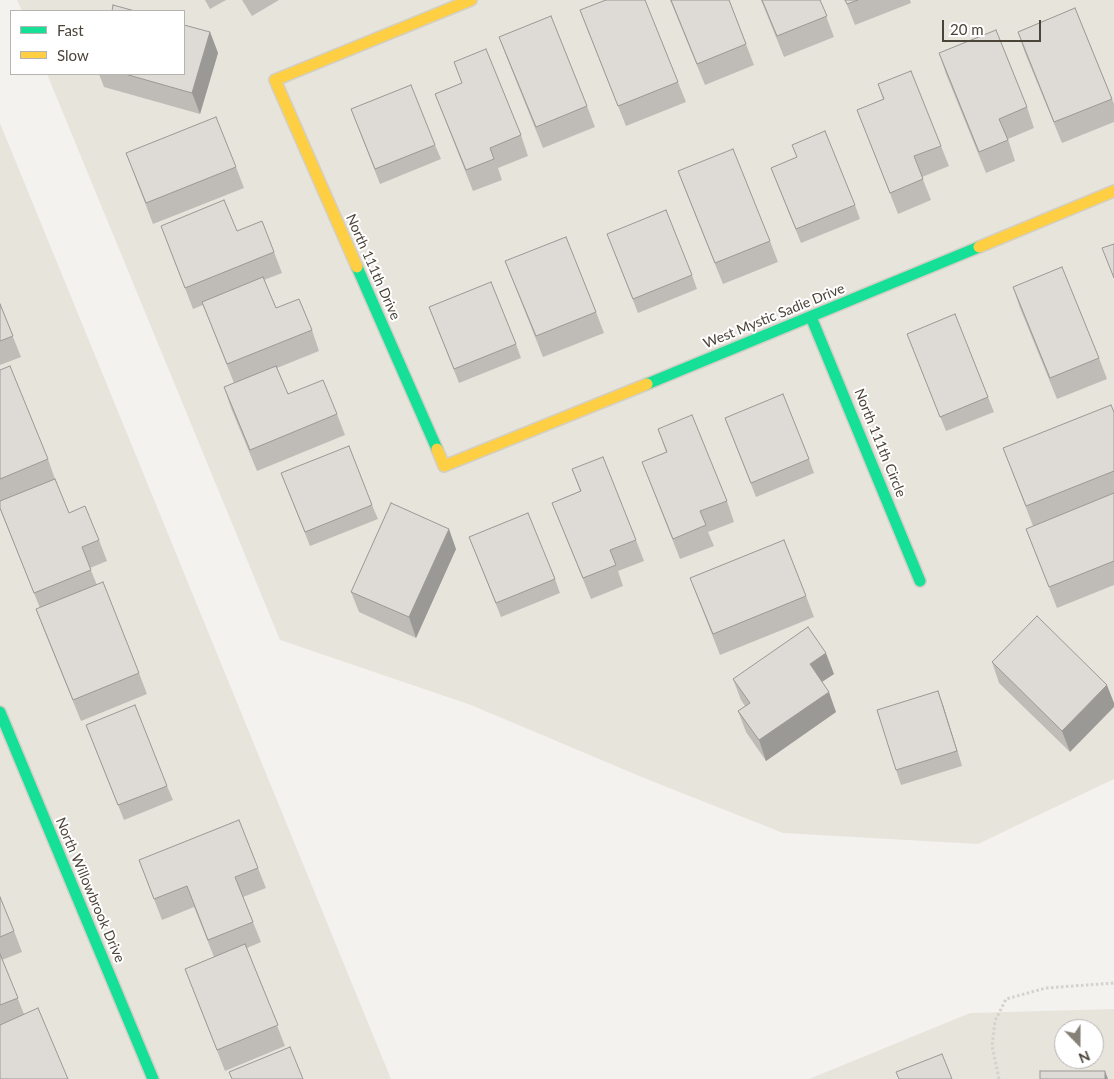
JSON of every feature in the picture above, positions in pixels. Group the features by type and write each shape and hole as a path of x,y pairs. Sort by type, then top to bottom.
{"street":[{"name":"North 111th Drive","path":"444,466 275,80 471,0"},
{"name":"West Mystic Sadie Drive","path":"444,466 812,317 1114,191"},
{"name":"North 111th Circle","path":"812,317 920,581"},
{"name":"North Willowbrook Drive","path":"0,712 153,1079"}],"path":[{"path":"999,1079 992,1046 995,1021 1006,999 1046,988 1114,983"}],"shaded area":[{"path":"17,0 1114,0 1114,779 978,844 783,833 644,778 471,705 280,640 47,75 185,75 185,10 22,10"},
{"path":"0,123 391,1079 0,1079"},
{"path":"1114,1009 1114,1079 809,1079 970,1013"}],"building":[{"path":"606,0 645,0 678,82 618,106 580,10"},
{"path":"671,0 729,0 746,44 697,64"},
{"path":"762,0 820,0 827,16 777,36"},
{"path":"845,0 858,0 847,4"},
{"path":"113,5 131,10 112,10"},
{"path":"1075,8 1112,99 1054,122 1018,32"},
{"path":"551,16 587,106 536,127 499,37"},
{"path":"185,25 210,32 192,93 129,75 185,75"},
{"path":"996,30 1027,107 999,119 1008,140 979,152 939,53"},
{"path":"486,49 521,135 490,148 494,159 466,170 435,94 462,83 454,62"},
{"path":"911,71 941,146 914,156 923,179 890,193 857,110 884,99 878,84"},
{"path":"411,85 435,145 375,169 351,109"},
{"path":"216,117 236,167 146,203 126,153"},
{"path":"825,131 855,205 796,229 771,168 797,157 792,145"},
{"path":"733,149 770,241 715,263 678,171"},
{"path":"224,200 237,231 262,221 274,252 185,288 161,226"},
{"path":"666,210 692,275 633,299 607,234"},
{"path":"566,237 596,312 536,336 505,261"},
{"path":"1114,244 1114,278 1102,248"},
{"path":"1062,267 1099,358 1050,378 1013,287"},
{"path":"263,277 276,308 299,299 312,330 227,364 202,302"},
{"path":"491,282 516,344 454,369 429,307"},
{"path":"0,304 13,336 0,341"},
{"path":"955,314 988,397 940,417 907,334"},
{"path":"10,366 48,459 0,479 0,370"},
{"path":"276,366 288,394 323,380 337,414 250,450 224,387"},
{"path":"783,394 809,459 751,483 725,418"},
{"path":"1111,405 1114,412 1114,471 1026,506 1003,448"},
{"path":"692,415 727,501 700,511 706,525 673,539 642,462 667,452 658,429"},
{"path":"349,446 372,505 305,532 281,473"},
{"path":"603,457 636,540 610,550 616,565 583,578 552,503 581,491 572,469"},
{"path":"55,479 69,513 85,506 99,540 82,547 91,570 34,593 0,508 0,501"},
{"path":"1114,493 1114,561 1049,587 1026,529"},
{"path":"391,503 449,529 409,617 351,592"},
{"path":"528,513 555,579 496,603 469,537"},
{"path":"784,540 806,596 713,634 690,578"},
{"path":"103,582 139,673 73,700 36,609"},
{"path":"1037,616 1107,685 1062,731 992,662"},
{"path":"808,627 826,653 810,664 829,692 759,740 738,711 750,703 733,679"},
{"path":"938,691 957,751 896,770 877,710"},
{"path":"135,705 167,786 118,805 86,725"},
{"path":"239,820 258,868 235,877 253,922 208,940 187,886 154,899 139,860"},
{"path":"0,897 14,931 0,937"},
{"path":"245,944 278,1025 217,1050 185,969"},
{"path":"0,954 18,998 0,1005"},
{"path":"38,1008 68,1079 0,1079 0,1025"},
{"path":"290,1047 303,1079 232,1079 229,1072"},
{"path":"942,1054 952,1079 899,1079 896,1072"},
{"path":"1040,1071 1105,1071 1105,1079 1040,1079"}],"traffic: fast":[{"path":"647,384 979,247"},
{"path":"357,267 437,449"},
{"path":"811,317 920,581"},
{"path":"0,712 153,1079"}],"traffic: slow":[{"path":"357,267 275,80 471,0"},
{"path":"979,247 1114,191"},
{"path":"437,449 444,466 647,384"}]}
